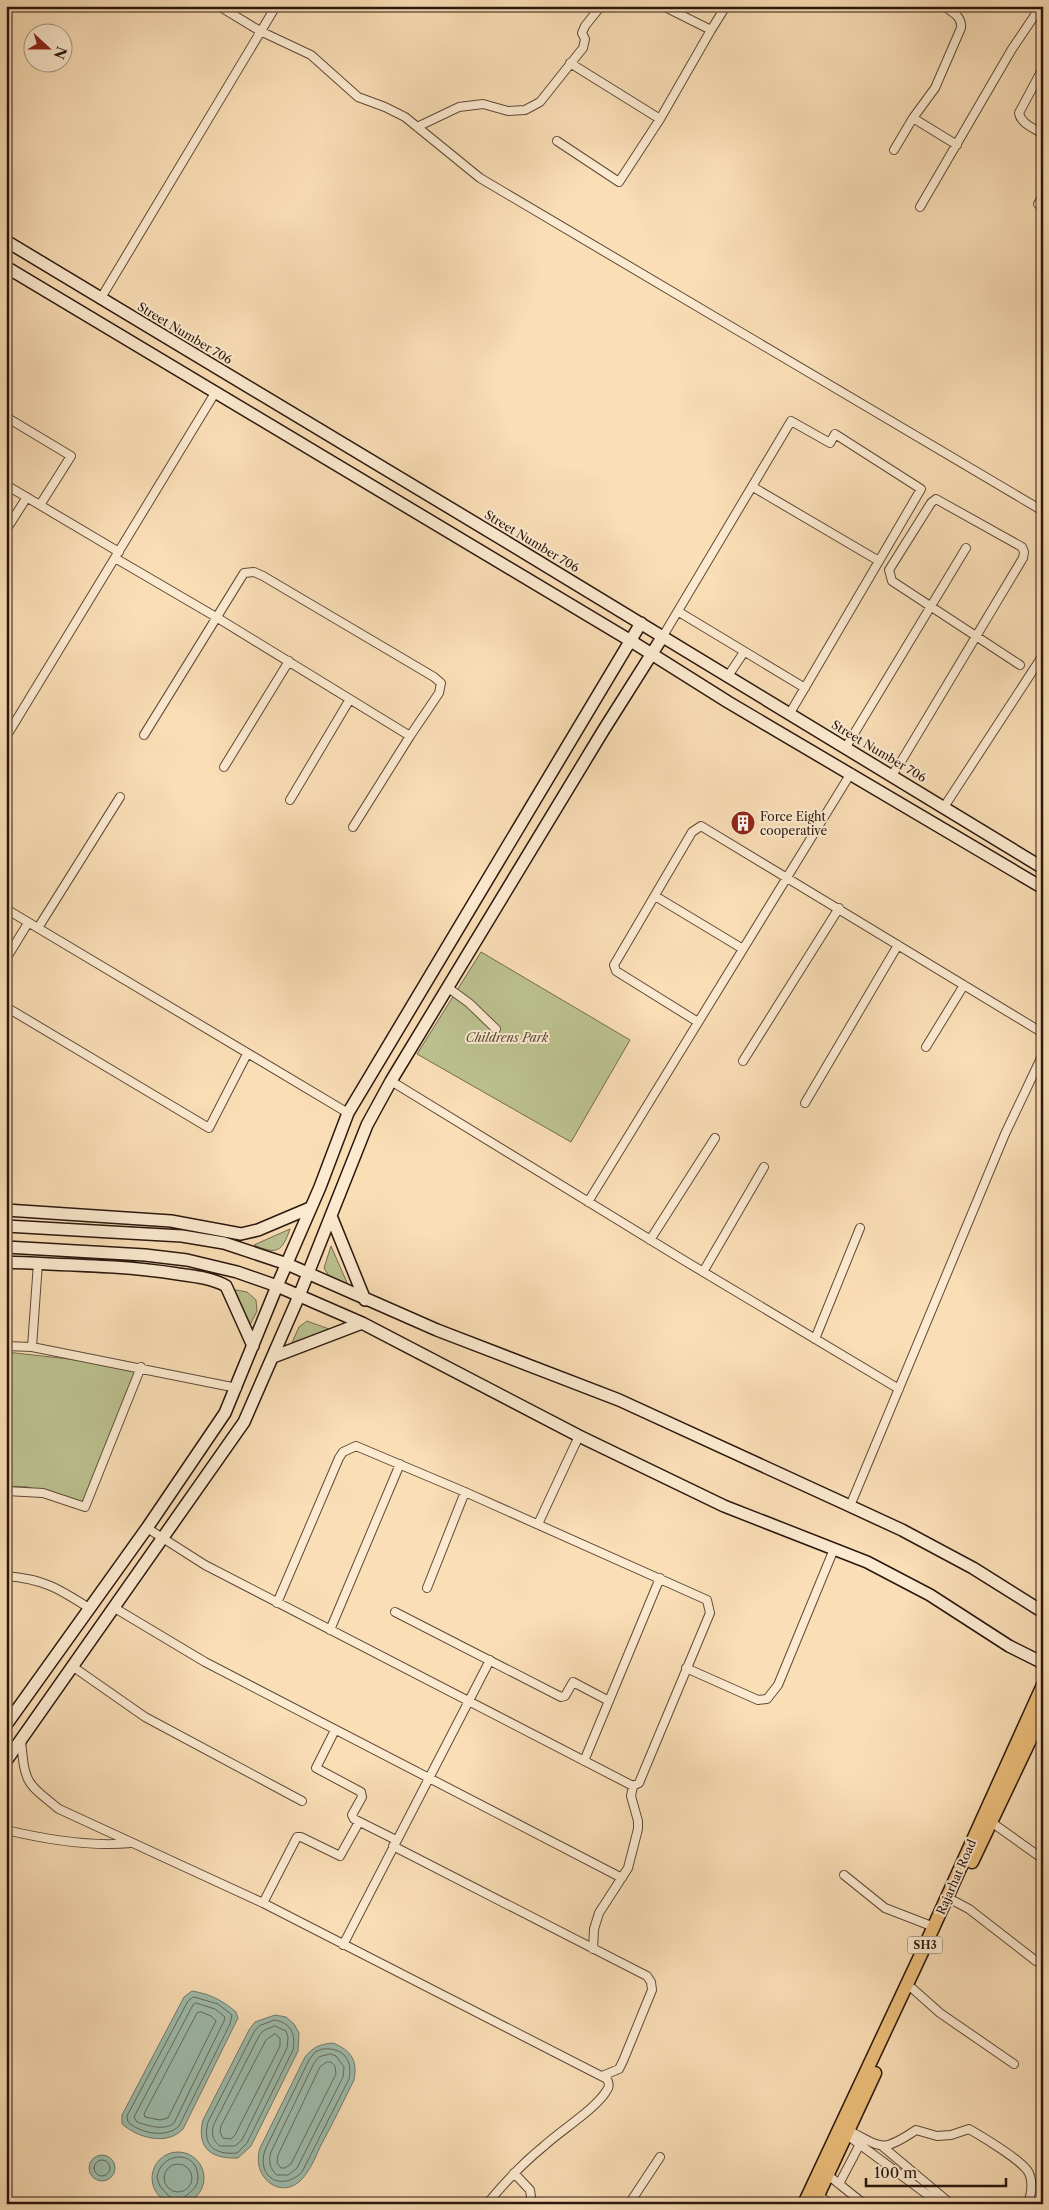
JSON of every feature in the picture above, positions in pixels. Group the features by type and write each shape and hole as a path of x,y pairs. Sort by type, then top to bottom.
{"main road":[{"name":"Rajarhat Road","path":"816,2200 934,1927 1043,1685"},
{"name":"Rajarhat Road","path":"804,2204 845,2131 1043,1713"}],"street":[{"path":"219,6 260,31 311,55 358,97 406,117 480,178 1043,511"},
{"path":"101,298 276,6"},
{"path":"664,6 711,30"},
{"path":"557,140 619,182 660,119 726,6"},
{"path":"894,150 913,118 935,88 961,28 958,16 944,6"},
{"path":"920,207 1012,50 1041,6"},
{"path":"417,127 459,107 483,104 508,111 525,110 540,102 583,48 585,39 582,33 598,7"},
{"path":"570,63 660,119"},
{"path":"1043,68 1020,113 1020,118 1025,124 1043,134"},
{"path":"913,118 957,145"},
{"path":"1038,204 1043,196"},
{"name":"Street Number 706","path":"6,241 664,636 1043,868"},
{"path":"6,267 1043,888"},
{"path":"6,737 215,392"},
{"path":"6,417 71,456 40,505"},
{"path":"6,1761 244,1422 299,1296 367,1125 391,1080 651,654 679,612 791,421 830,443 835,434 921,490 790,713"},
{"path":"6,485 410,736"},
{"path":"753,487 879,561"},
{"path":"6,530 27,497"},
{"path":"892,775 976,637 1023,558 1024,552 1022,547 936,499 931,503 889,570 892,581 931,608 976,637 1020,665"},
{"path":"846,747 966,548"},
{"path":"144,735 244,573 254,572 434,677 441,683 440,693 410,736 353,826"},
{"path":"679,612 805,688"},
{"path":"6,1725 147,1528 225,1413 237,1388 348,1113 641,623"},
{"path":"728,676 744,652"},
{"path":"944,807 1043,656"},
{"path":"224,767 289,661"},
{"path":"290,800 350,699"},
{"path":"588,1202 851,773"},
{"path":"38,928 120,797"},
{"path":"698,1022 616,971 614,965 692,832 702,826 1043,1033"},
{"path":"655,896 743,949"},
{"path":"743,1060 839,908"},
{"path":"6,909 246,1054 348,1113"},
{"path":"6,959 28,923"},
{"path":"805,1103 898,945"},
{"path":"926,1047 964,985"},
{"path":"447,987 469,1003 496,1029"},
{"path":"6,1007 209,1128 246,1054"},
{"path":"850,1506 1005,1134 1043,1054"},
{"path":"391,1080 650,1240 899,1389"},
{"path":"650,1240 715,1138"},
{"path":"703,1272 764,1167"},
{"path":"6,1210 170,1221 241,1234 258,1230 310,1208"},
{"path":"332,1216 365,1300"},
{"path":"6,1226 182,1236 224,1243 287,1264 365,1300 437,1330 619,1400 850,1506 902,1530 973,1568 1043,1612"},
{"path":"815,1339 860,1228"},
{"path":"6,1247 145,1255 187,1260 238,1272 277,1286 362,1323 580,1436 724,1506 867,1562 930,1595 1009,1646 1043,1663"},
{"path":"6,1262 156,1270 221,1283 226,1286 253,1346"},
{"path":"32,1347 38,1263"},
{"path":"273,1357 362,1323"},
{"path":"6,1346 32,1347 237,1388"},
{"path":"6,1491 43,1493 85,1507 141,1368"},
{"path":"538,1524 580,1436"},
{"path":"277,1603 343,1452 356,1446 704,1597 709,1604 710,1613 639,1782 633,1786 631,1796 638,1821 638,1829 628,1868 599,1913 594,1929 593,1949"},
{"path":"330,1630 400,1464"},
{"path":"427,1588 465,1492"},
{"path":"147,1528 204,1565 633,1786"},
{"path":"686,1668 758,1700 767,1699 778,1685 834,1549"},
{"path":"6,1576 45,1582 89,1608"},
{"path":"584,1761 660,1578"},
{"path":"114,1607 205,1662 622,1878"},
{"path":"395,1612 561,1697 565,1696 573,1682 609,1701"},
{"path":"342,1945 467,1701 490,1660"},
{"path":"72,1666 145,1717 302,1801"},
{"path":"335,1730 316,1768 361,1792 362,1797 352,1815 354,1819 395,1843 646,1976 651,1982 652,1990 623,2061 618,2069 602,2076"},
{"path":"21,1740 24,1770 28,1780 34,1789 59,1809 263,1903 342,1945 608,2079 607,2090 596,2103 543,2146 514,2173 487,2204"},
{"path":"263,1903 295,1838 301,1837 340,1856 359,1822"},
{"path":"991,1822 1043,1859"},
{"path":"6,1830 56,1840 119,1844 133,1842"},
{"path":"844,1875 885,1908 934,1927"},
{"path":"954,1901 1036,1961 1043,1963"},
{"path":"913,1989 940,2013 1014,2064"},
{"path":"882,2146 895,2144 916,2130 937,2136 951,2135 969,2128 989,2140 1023,2166 1029,2173 1032,2193 1028,2204"},
{"path":"845,2131 940,2204"},
{"path":"845,2131 882,2146 950,2204"},
{"path":"839,2184 860,2144"},
{"path":"628,2204 660,2157"},
{"path":"514,2173 530,2190 532,2204"},
{"path":"828,2175 864,2204"},
{"path":"816,2200 832,2204"}],"green space":[{"name":"Childrens Park","path":"481,952 630,1040 571,1142 417,1054"},
{"path":"290,1229 284,1243 278,1249 268,1250 254,1245"},
{"path":"331,1246 348,1285 329,1276 324,1268"},
{"path":"230,1289 247,1292 256,1300 257,1311 250,1325"},
{"path":"307,1321 329,1329 291,1345 299,1327"},
{"path":"6,1352 141,1367 85,1507 28,1487 6,1486"}],"water":[{"path":"192,1991 221,2001 236,2012 238,2018 183,2129 176,2134 161,2139 144,2136 122,2124 122,2115 184,1997"},
{"path":"275,2015 286,2017 294,2024 299,2033 298,2051 251,2146 238,2158 228,2158 213,2154 204,2145 201,2130 203,2120 249,2030 255,2022"},
{"path":"333,2043 344,2049 352,2057 355,2067 354,2080 306,2174 298,2183 289,2187 280,2187 272,2184 260,2170 258,2160 260,2148 305,2057 317,2047"},
{"path":"178,2152 188,2154 196,2160 202,2168 204,2178 202,2188 196,2196 188,2202 178,2204 168,2202 160,2196 154,2188 152,2178 154,2168 160,2160 168,2154"},
{"path":"102,2155 112,2158 115,2168 112,2178 102,2181 92,2178 89,2168 92,2158"}],"place":[{"name":"Force Eight cooperative","path":"743,823"}]}
